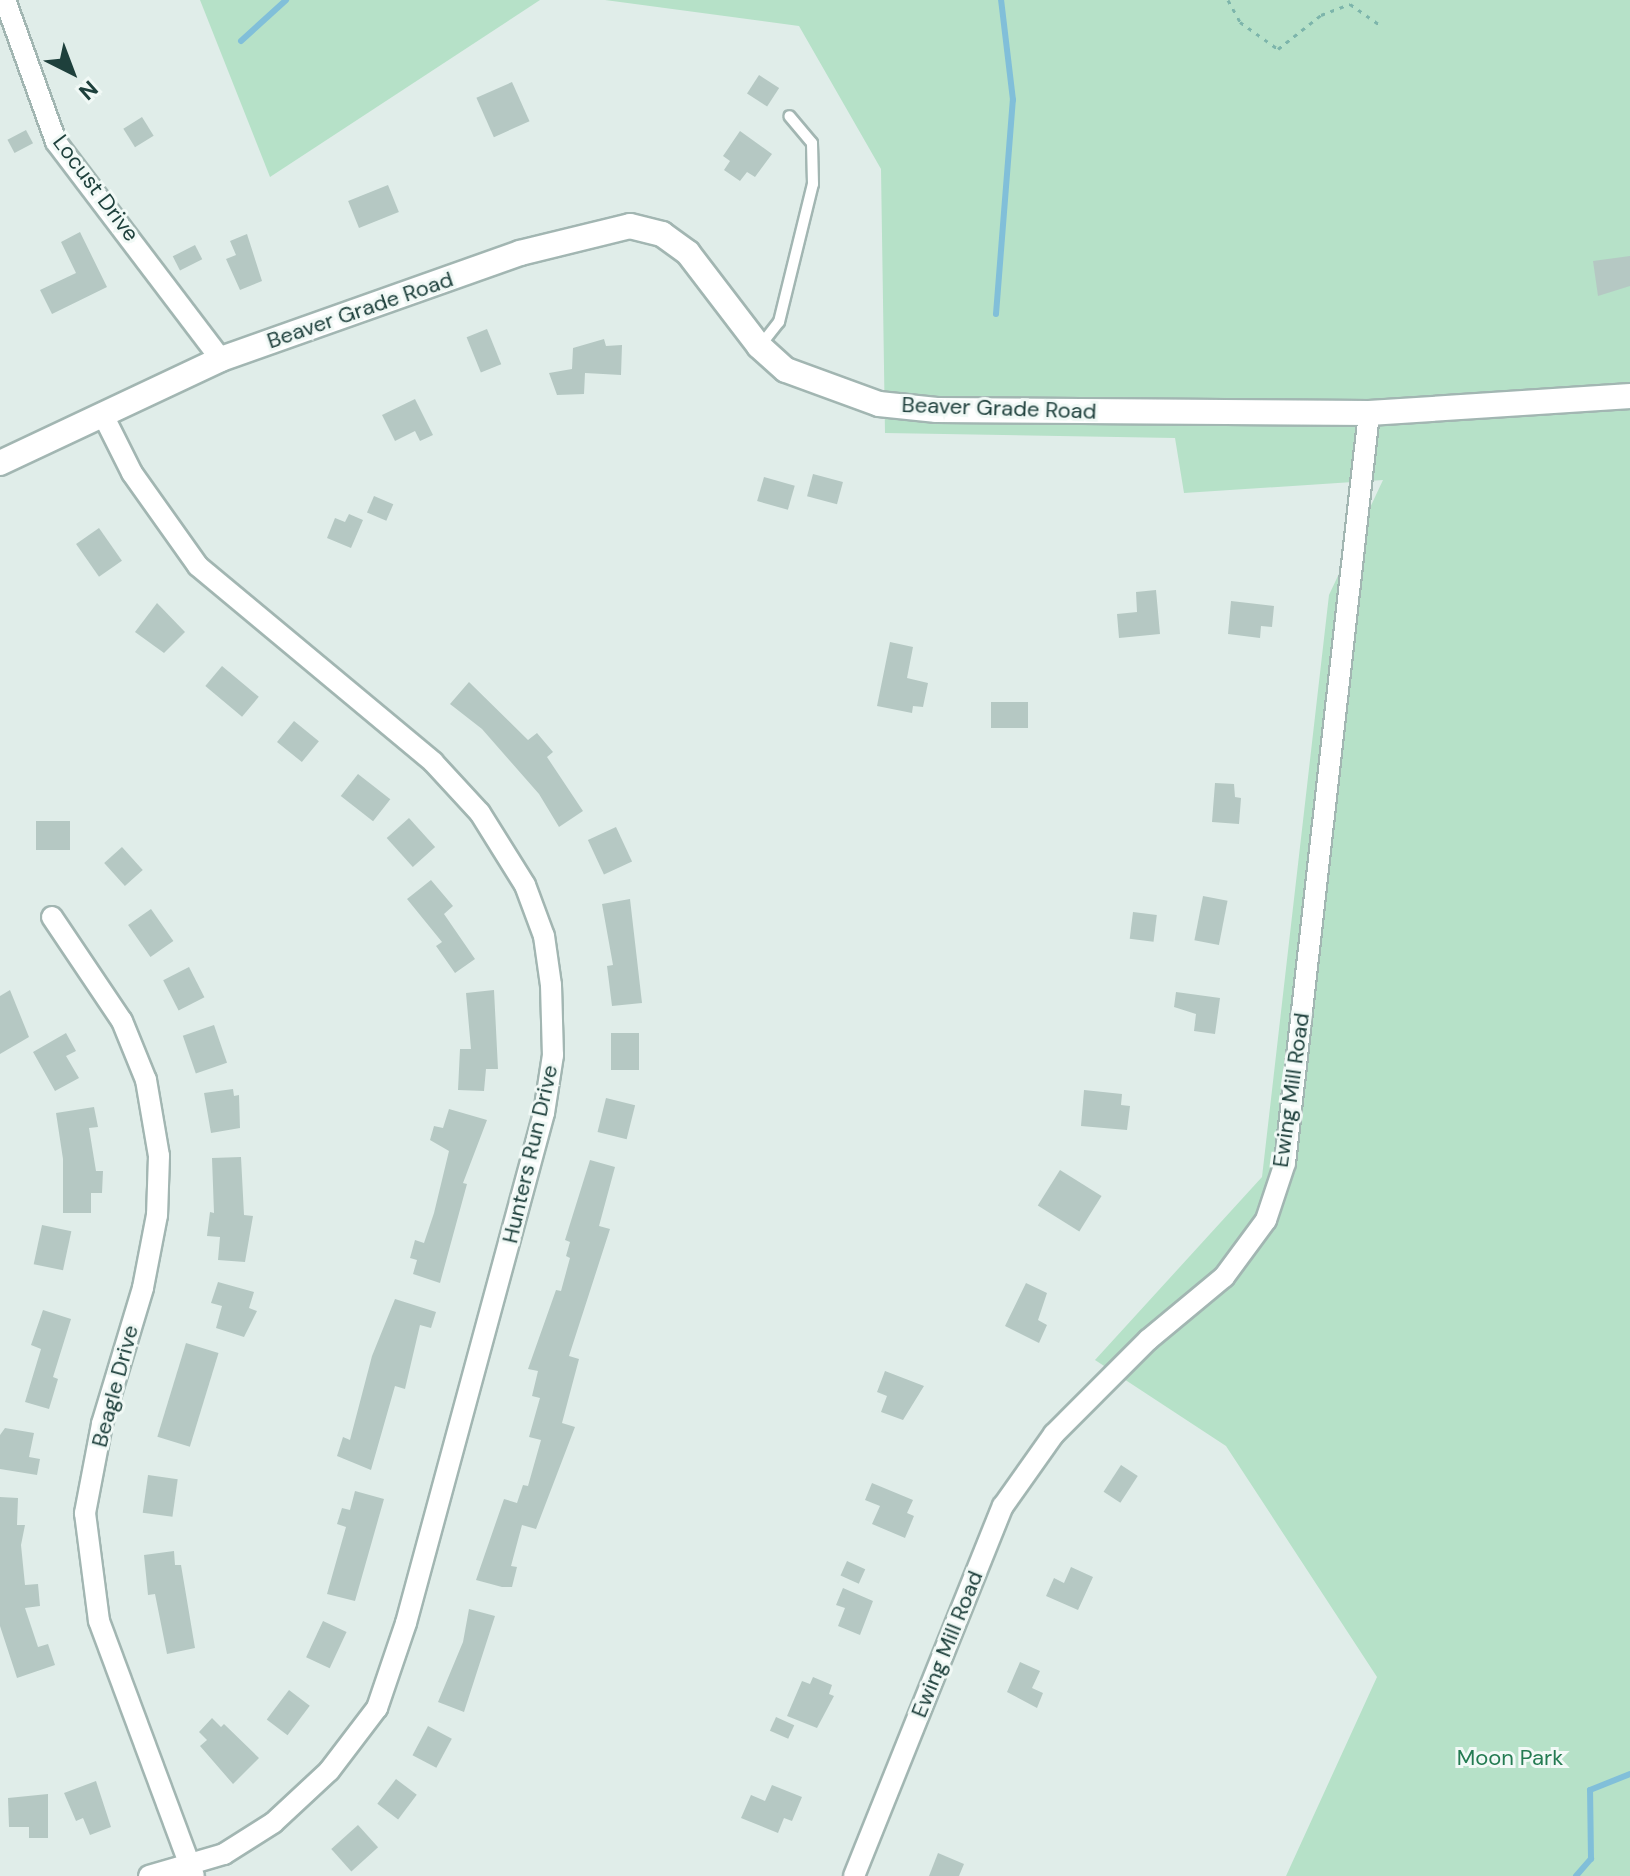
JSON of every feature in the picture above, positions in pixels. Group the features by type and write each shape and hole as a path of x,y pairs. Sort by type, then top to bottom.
{"main road":[{"name":"Beaver Grade Road","path":"0,463 221,359 520,253 630,226 662,234 688,253 759,346 786,370 819,386 894,406 1369,413 1630,396"}],"street":[{"name":"Locust Drive","path":"5,0 56,142 221,359"},
{"name":"Ewing Mill Road","path":"854,1876 1003,1506 1054,1434 1148,1340 1224,1277 1266,1220 1285,1163 1369,413"},
{"name":"Hunters Run Drive","path":"103,415 132,473 198,566 433,762 480,813 525,885 544,936 551,985 553,1055 544,1113 406,1623 377,1708 329,1771 273,1823 192,1871 149,1876"},
{"name":"Beagle Drive","path":"52,917 122,1021 146,1080 159,1156 157,1215 143,1288 102,1424 85,1513 99,1621 192,1871"}],"lane":[{"path":"759,346 779,322 813,184 812,143 789,116"}],"path":[{"path":"1228,0 1240,22 1278,49 1321,15 1350,4 1370,13 1380,25"}],"green space":[{"path":"200,0 540,0 270,177"},
{"name":"Moon Park","path":"605,0 1630,0 1630,1876 1286,1876 1377,1677 1226,1446 1095,1360 1262,1177 1329,595 1383,480 1184,493 1175,438 885,433 881,169 799,26"}],"building":[{"path":"759,75 779,88 767,107 747,93"},
{"path":"512,82 529,121 494,137 476,98"},
{"path":"142,117 154,136 135,147 123,129"},
{"path":"26,130 33,143 15,153 7,140"},
{"path":"740,131 772,154 755,177 747,172 740,181 724,170 730,161 723,156"},
{"path":"388,185 399,212 359,228 348,201"},
{"path":"80,232 107,287 52,314 40,290 76,273 61,242"},
{"path":"247,234 262,281 240,290 226,259 236,255 230,241"},
{"path":"195,245 202,259 180,271 173,256"},
{"path":"1630,256 1630,286 1598,296 1593,261"},
{"path":"487,329 501,364 481,372 467,337"},
{"path":"604,339 606,346 622,345 621,375 585,373 584,394 557,395 549,373 572,369 573,348"},
{"path":"415,399 433,435 420,441 415,431 395,441 382,415"},
{"path":"813,474 843,482 837,504 807,496"},
{"path":"764,477 795,486 788,510 757,501"},
{"path":"374,496 393,504 386,521 367,513"},
{"path":"349,514 363,520 351,548 327,538 335,518 345,522"},
{"path":"99,528 122,561 99,577 76,544"},
{"path":"1156,590 1160,634 1119,638 1117,614 1137,612 1136,592"},
{"path":"1231,601 1274,606 1272,627 1261,626 1260,638 1228,634"},
{"path":"157,603 185,632 164,653 135,632"},
{"path":"890,642 913,647 907,678 928,683 923,707 913,706 912,713 877,706"},
{"path":"222,666 259,697 242,717 205,686"},
{"path":"469,682 528,740 537,733 553,752 547,757 583,811 559,827 539,794 482,729 450,704"},
{"path":"991,702 1028,702 1028,728 991,728"},
{"path":"294,721 319,741 302,762 277,742"},
{"path":"358,774 390,799 373,821 341,796"},
{"path":"1215,783 1234,784 1235,797 1241,798 1239,824 1212,822"},
{"path":"409,818 435,847 413,867 387,838"},
{"path":"36,821 70,821 70,850 36,850"},
{"path":"616,827 632,861 604,875 588,840"},
{"path":"122,847 143,870 125,886 104,863"},
{"path":"431,880 453,906 444,914 475,959 455,973 436,946 442,942 407,899"},
{"path":"1203,896 1228,901 1219,945 1194,940"},
{"path":"630,899 642,1003 612,1006 607,966 613,965 602,904"},
{"path":"151,909 173,941 150,957 128,925"},
{"path":"1133,912 1157,915 1154,942 1130,939"},
{"path":"189,967 204,997 179,1010 163,980"},
{"path":"10,990 29,1037 0,1054 0,996"},
{"path":"494,990 498,1069 486,1069 484,1091 458,1090 460,1049 471,1049 466,993"},
{"path":"1176,992 1220,998 1215,1034 1194,1031 1196,1014 1174,1007"},
{"path":"214,1025 227,1063 196,1074 183,1036"},
{"path":"66,1033 76,1051 66,1056 79,1078 55,1091 33,1052"},
{"path":"611,1033 639,1033 639,1070 611,1070"},
{"path":"233,1089 234,1096 239,1095 240,1128 211,1133 204,1093"},
{"path":"1084,1090 1122,1094 1121,1105 1130,1106 1127,1130 1081,1126"},
{"path":"606,1098 635,1105 627,1139 598,1132"},
{"path":"94,1107 98,1127 89,1128 96,1171 103,1171 102,1193 91,1193 91,1213 63,1213 63,1159 56,1113"},
{"path":"449,1109 487,1120 463,1183 467,1184 440,1283 413,1274 417,1260 410,1258 415,1240 424,1243 434,1213 449,1151 430,1140 434,1126 443,1128"},
{"path":"241,1157 244,1215 253,1216 245,1262 218,1260 220,1237 207,1236 210,1212 214,1213 212,1158"},
{"path":"590,1160 615,1167 599,1226 610,1229 569,1356 579,1359 562,1423 575,1427 536,1529 522,1525 511,1566 517,1567 512,1587 502,1587 476,1580 504,1499 517,1503 523,1485 528,1486 541,1440 529,1437 540,1398 532,1396 538,1371 528,1369 556,1290 561,1291 570,1258 566,1256 570,1242 565,1240"},
{"path":"1060,1170 1102,1196 1079,1232 1038,1206"},
{"path":"42,1225 71,1231 63,1270 34,1264"},
{"path":"218,1282 254,1292 249,1308 257,1311 244,1337 216,1328 222,1306 211,1303"},
{"path":"1026,1283 1047,1293 1038,1320 1047,1325 1039,1343 1005,1326"},
{"path":"395,1299 436,1312 431,1328 420,1325 405,1389 395,1386 371,1470 337,1456 343,1437 350,1440 372,1356"},
{"path":"43,1310 71,1319 53,1377 58,1379 49,1409 25,1402 41,1349 31,1345"},
{"path":"186,1343 219,1353 190,1447 157,1437"},
{"path":"885,1371 924,1386 903,1420 881,1412 887,1396 877,1392"},
{"path":"5,1428 34,1433 29,1457 40,1459 37,1475 0,1469 0,1435"},
{"path":"1121,1465 1138,1476 1120,1503 1104,1492"},
{"path":"148,1475 178,1479 172,1517 143,1513"},
{"path":"872,1483 913,1500 907,1513 914,1516 905,1538 872,1524 880,1506 865,1500"},
{"path":"355,1491 384,1499 355,1601 327,1594 346,1527 337,1524 342,1508 350,1510"},
{"path":"0,1497 18,1498 17,1525 25,1525 21,1545 25,1585 38,1584 40,1606 25,1608 38,1647 48,1644 55,1665 17,1678 0,1626"},
{"path":"174,1551 175,1565 181,1565 195,1648 167,1654 155,1594 148,1595 144,1555"},
{"path":"847,1561 865,1569 859,1584 840,1576"},
{"path":"1071,1567 1093,1577 1078,1610 1046,1596 1054,1578 1064,1583"},
{"path":"843,1588 873,1601 860,1635 838,1626 845,1608 836,1605"},
{"path":"469,1609 495,1616 464,1712 438,1702 463,1642"},
{"path":"323,1621 347,1632 330,1668 306,1657"},
{"path":"1020,1662 1040,1671 1032,1688 1043,1693 1037,1708 1007,1692"},
{"path":"813,1677 832,1685 829,1694 834,1696 817,1728 787,1716 802,1681 810,1684"},
{"path":"289,1690 310,1706 287,1735 267,1720"},
{"path":"776,1717 794,1725 788,1739 770,1731"},
{"path":"212,1718 221,1727 224,1724 259,1758 233,1784 200,1746 207,1740 199,1732"},
{"path":"428,1726 452,1739 436,1768 413,1755"},
{"path":"396,1779 417,1795 398,1819 377,1804"},
{"path":"96,1781 111,1827 90,1835 83,1818 76,1821 64,1793"},
{"path":"772,1785 802,1797 792,1821 784,1818 778,1833 741,1818 751,1795 765,1801"},
{"path":"48,1794 48,1838 29,1838 29,1827 9,1827 8,1798"},
{"path":"358,1825 378,1847 351,1871 331,1849"},
{"path":"938,1853 964,1864 959,1876 929,1876"}],"waterway":[{"path":"241,41 286,0"},
{"path":"996,314 1013,100 1001,0"},
{"path":"1576,1876 1591,1859 1590,1790 1630,1774"}]}
